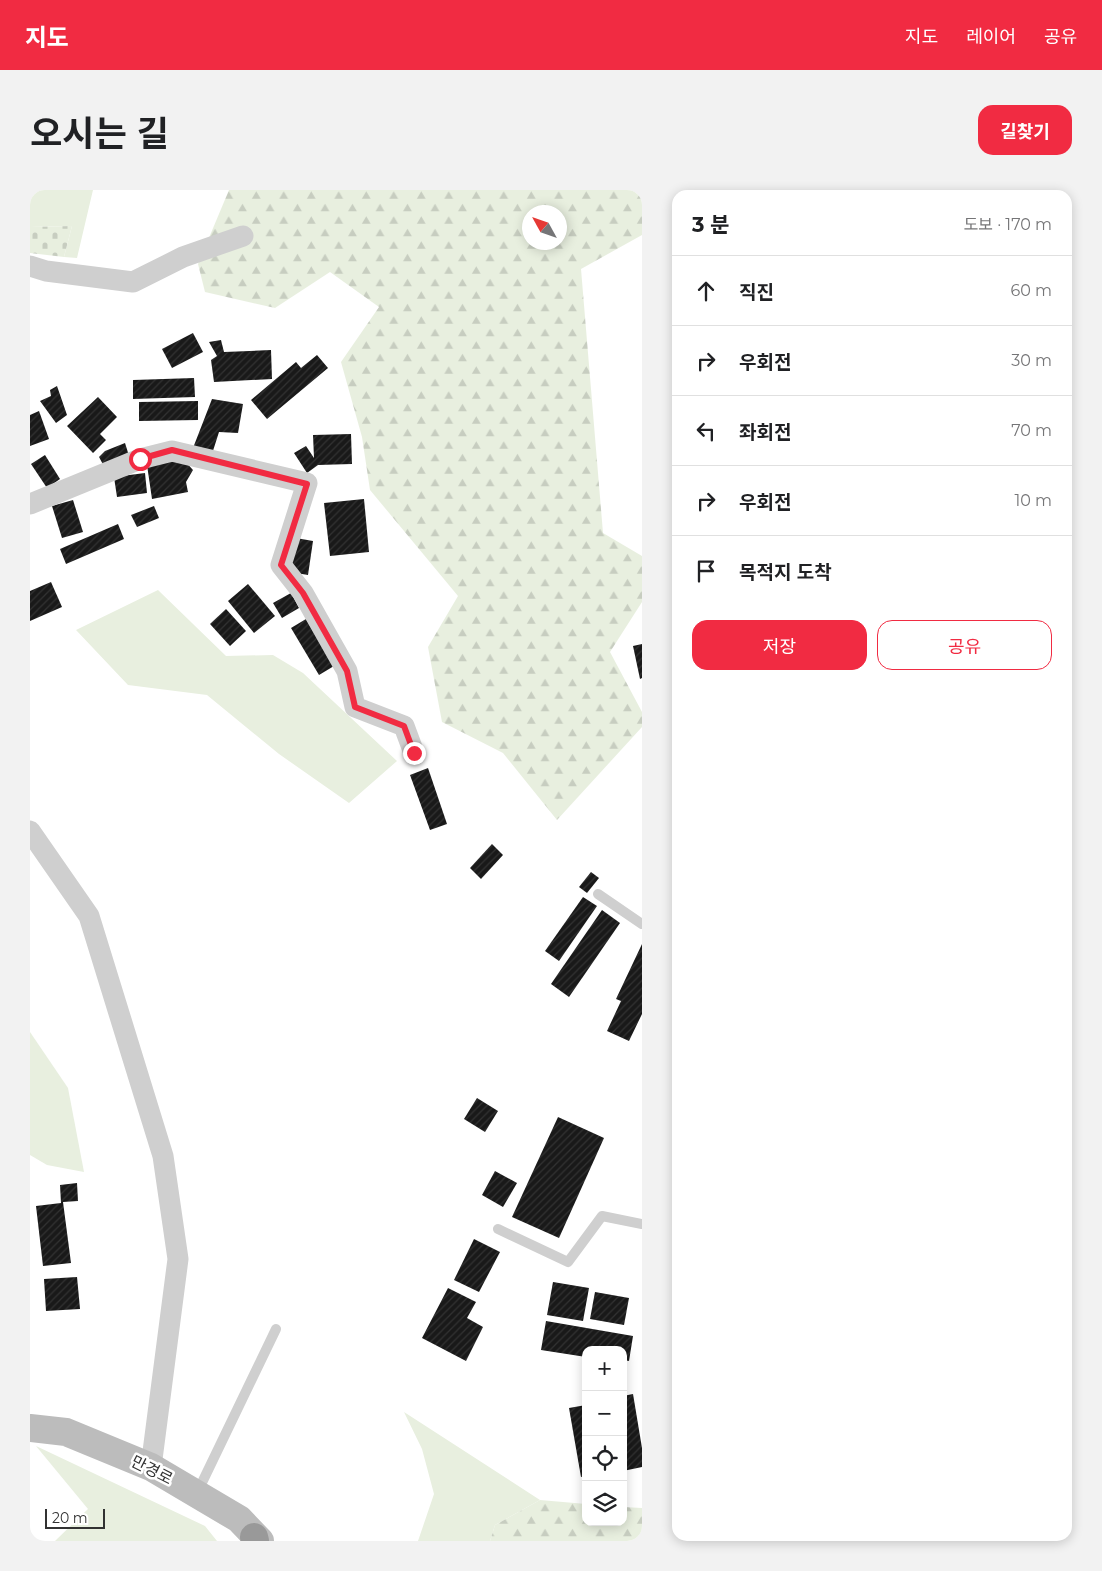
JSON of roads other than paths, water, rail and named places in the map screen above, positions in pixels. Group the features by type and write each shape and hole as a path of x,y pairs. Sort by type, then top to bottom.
{"street":[{"path":"30,266 46,271 133,282 184,257 243,236"},
{"path":"30,504 140,459 172,450 307,484 281,565 303,593 347,671 355,707 404,726 414,753"},
{"path":"30,831 89,916 163,1156 178,1260 151,1467"},
{"name":"만경로","path":"30,1428 66,1432 151,1467 239,1519 256,1540"}],"lane":[{"path":"598,894 642,924"},
{"path":"498,1229 568,1262 602,1216 642,1224"},
{"path":"196,1494 276,1329"}]}
